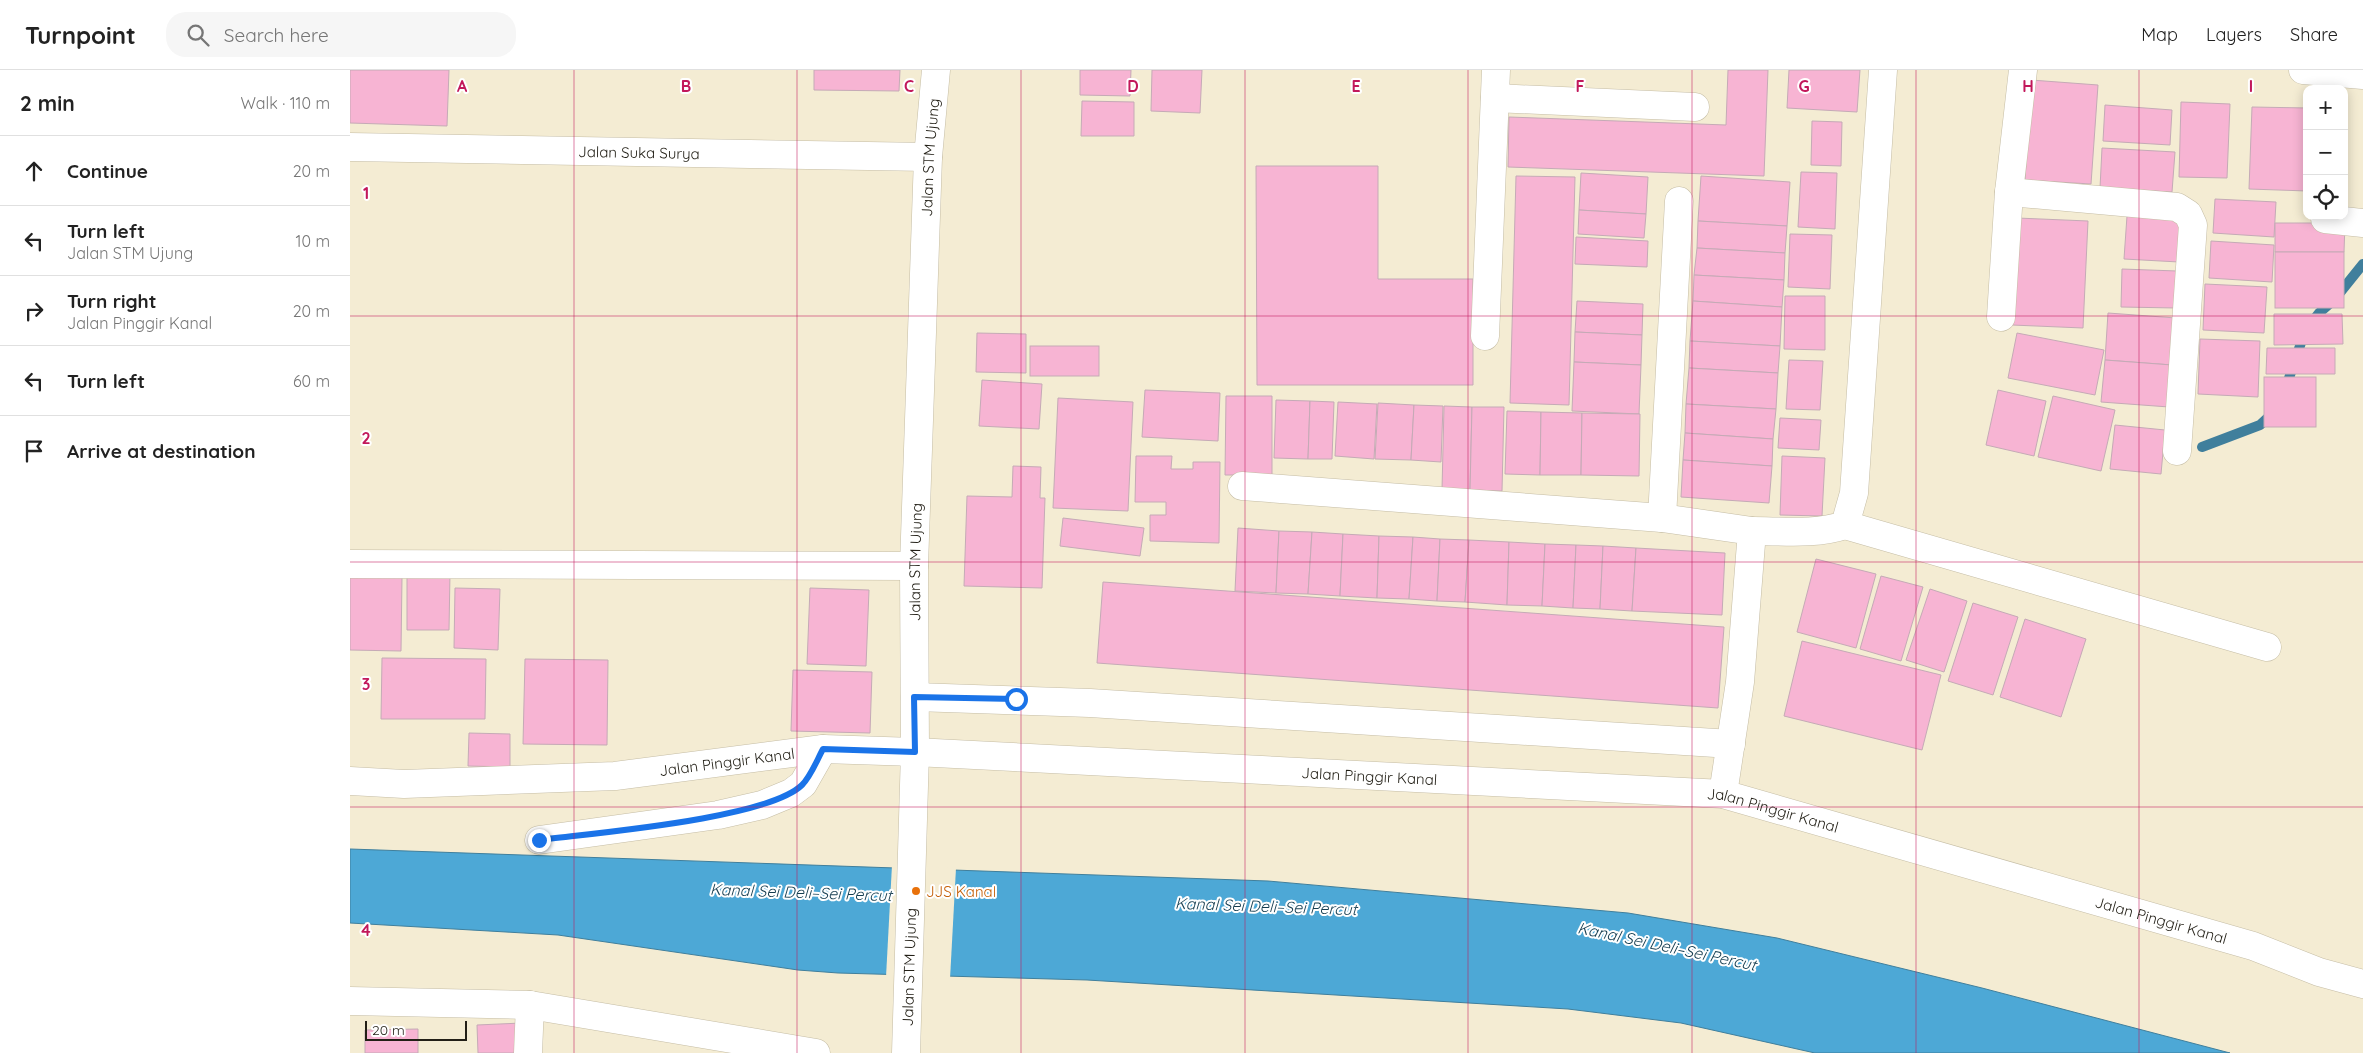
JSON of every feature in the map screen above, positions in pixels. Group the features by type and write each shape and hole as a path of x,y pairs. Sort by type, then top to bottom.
{"street":[{"name":"Jalan STM Ujung","path":"907,1043 915,760 914,566 928,157 936,70"},
{"path":"1485,336 1496,70"},
{"path":"1845,525 1854,493 1883,70"},
{"path":"2001,317 2009,192 2023,70"},
{"path":"2303,70 2363,75"},
{"path":"1495,98 1695,107"},
{"name":"Jalan Suka Surya","path":"350,147 928,157"},
{"path":"2009,192 2178,207 2188,214 2193,225 2177,451"},
{"path":"1662,518 1679,201"},
{"path":"2334,220 2363,223"},
{"path":"1242,486 1662,518 1752,531 1821,531 1845,525 2267,647"},
{"path":"1724,794 1740,682 1752,531"},
{"path":"350,564 914,566"},
{"path":"914,697 1000,698 1090,703 1731,744"},
{"path":"539,840 718,815 762,805 792,793 804,784 823,749"},
{"name":"Jalan Pinggir Kanal","path":"350,781 404,784 614,776 823,749 915,760 1724,794 2253,946 2320,972 2363,984"},
{"path":"350,1001 530,1005 816,1053"},
{"path":"528,1053 530,1005"}],"water":[{"name":"Kanal Sei Deli–Sei Percut","path":"350,849 1268,881 1628,913 1777,938 1982,988 2230,1053 1815,1053 1681,1023 1568,1009 1087,980 838,973 798,970 558,935 350,923"}],"pier":[{"path":"892,865 956,868 950,979 886,977"}],"building":[{"path":"350,70 449,70 447,126 350,123"},
{"path":"814,70 900,70 899,91 814,90"},
{"path":"1080,70 1131,70 1130,96 1080,95"},
{"path":"1152,70 1202,70 1200,113 1151,111"},
{"path":"1728,70 1768,70 1764,176 1508,167 1509,117 1726,125"},
{"path":"1789,70 1860,70 1857,112 1787,108"},
{"path":"2031,80 2098,85 2091,184 2025,180"},
{"path":"1082,101 1134,102 1134,136 1081,136"},
{"path":"2181,102 2230,104 2227,178 2179,177"},
{"path":"2105,105 2172,110 2170,145 2103,141"},
{"path":"2252,107 2303,108 2303,191 2249,189"},
{"path":"1812,121 1842,122 1841,166 1811,165"},
{"path":"2102,148 2175,152 2172,192 2100,188"},
{"path":"1256,166 1378,166 1378,279 1473,279 1473,385 1257,385"},
{"path":"1801,172 1837,173 1835,229 1798,227"},
{"path":"1581,173 1648,177 1646,214 1579,210"},
{"path":"1516,176 1575,177 1569,405 1510,403"},
{"path":"1701,176 1790,182 1787,226 1698,221"},
{"path":"2215,199 2276,202 2274,237 2213,233"},
{"path":"1579,210 1646,214 1644,238 1578,234"},
{"path":"2127,216 2181,219 2179,262 2124,259"},
{"path":"2017,218 2088,221 2083,328 2012,325"},
{"path":"1698,221 1787,226 1785,253 1697,248"},
{"path":"2275,223 2345,223 2344,252 2275,252"},
{"path":"1790,234 1832,235 1830,289 1788,287"},
{"path":"1576,237 1648,241 1647,267 1575,264"},
{"path":"2211,241 2274,245 2272,282 2209,278"},
{"path":"1697,248 1785,253 1784,280 1694,275"},
{"path":"2275,252 2344,252 2344,308 2275,308"},
{"path":"2122,269 2177,271 2176,308 2121,307"},
{"path":"1694,275 1784,280 1782,307 1693,301"},
{"path":"2205,284 2267,287 2264,333 2203,330"},
{"path":"1785,296 1825,296 1825,350 1784,349"},
{"path":"1577,301 1643,304 1642,335 1575,332"},
{"path":"1693,301 1782,307 1780,346 1690,341"},
{"path":"2108,313 2176,318 2172,365 2105,360"},
{"path":"2274,314 2342,314 2343,344 2274,345"},
{"path":"1575,332 1642,335 1641,365 1574,362"},
{"path":"977,333 1026,334 1026,373 976,372"},
{"path":"2017,333 2104,350 2095,395 2008,378"},
{"path":"2200,339 2260,341 2258,397 2198,394"},
{"path":"1690,341 1780,346 1778,373 1689,368"},
{"path":"1030,346 1099,346 1099,376 1030,376"},
{"path":"2267,348 2335,348 2335,374 2266,374"},
{"path":"1789,360 1823,361 1820,410 1786,409"},
{"path":"2105,360 2172,365 2169,407 2101,402"},
{"path":"1574,362 1641,365 1639,414 1572,411"},
{"path":"1689,368 1778,373 1776,409 1686,404"},
{"path":"2264,377 2316,377 2316,427 2264,427"},
{"path":"982,380 1042,384 1039,429 979,426"},
{"path":"1145,390 1220,393 1218,441 1142,437"},
{"path":"1998,390 2046,401 2034,456 1986,445"},
{"path":"1226,396 1272,396 1272,475 1225,475"},
{"path":"2053,396 2115,410 2101,471 2038,457"},
{"path":"1058,398 1133,402 1128,511 1053,508"},
{"path":"1276,400 1310,401 1308,459 1274,458"},
{"path":"1310,401 1334,402 1332,459 1308,459"},
{"path":"1338,402 1377,404 1374,459 1335,456"},
{"path":"1378,403 1414,405 1411,460 1375,459"},
{"path":"1686,404 1776,409 1773,439 1685,433"},
{"path":"1414,405 1443,406 1441,462 1411,460"},
{"path":"1444,406 1472,407 1470,490 1442,490"},
{"path":"1472,407 1504,407 1502,491 1470,490"},
{"path":"1507,411 1541,412 1540,475 1505,474"},
{"path":"1541,412 1582,413 1581,475 1540,475"},
{"path":"1582,413 1640,414 1639,476 1581,475"},
{"path":"1780,418 1821,420 1819,450 1778,448"},
{"path":"2115,425 2165,430 2161,474 2110,469"},
{"path":"1685,433 1773,439 1772,466 1683,460"},
{"path":"1136,456 1172,456 1171,469 1193,469 1193,462 1220,462 1219,543 1150,541 1150,515 1166,515 1166,502 1135,502"},
{"path":"1782,456 1825,458 1822,516 1780,515"},
{"path":"1683,460 1772,466 1769,503 1681,497"},
{"path":"1013,466 1041,467 1040,498 1045,498 1042,588 964,586 967,496 1012,497"},
{"path":"1063,518 1144,528 1140,556 1060,546"},
{"path":"1238,528 1279,531 1276,593 1235,591"},
{"path":"1279,531 1312,532 1308,594 1276,593"},
{"path":"1312,532 1343,534 1340,596 1308,594"},
{"path":"1343,534 1379,536 1377,598 1340,596"},
{"path":"1379,536 1413,537 1409,599 1377,598"},
{"path":"1413,537 1440,539 1437,601 1409,599"},
{"path":"1440,539 1469,540 1465,602 1437,601"},
{"path":"1469,540 1509,542 1507,605 1465,602"},
{"path":"1509,542 1545,544 1542,606 1507,605"},
{"path":"1545,544 1576,545 1573,608 1542,606"},
{"path":"1576,545 1603,546 1600,609 1573,608"},
{"path":"1603,546 1636,548 1632,611 1600,609"},
{"path":"1636,548 1725,553 1722,615 1632,611"},
{"path":"1816,559 1876,574 1856,648 1797,632"},
{"path":"407,573 450,573 449,630 407,630"},
{"path":"1881,576 1923,587 1901,661 1860,649"},
{"path":"350,577 402,577 401,651 350,650"},
{"path":"1103,582 1724,627 1718,708 1097,663"},
{"path":"455,588 500,589 498,650 454,648"},
{"path":"810,588 869,590 866,666 807,664"},
{"path":"1930,589 1967,601 1944,672 1906,660"},
{"path":"1973,603 2018,617 1993,695 1948,681"},
{"path":"2025,619 2086,639 2061,717 2000,697"},
{"path":"1802,641 1941,675 1922,750 1784,716"},
{"path":"382,658 486,659 485,719 381,719"},
{"path":"525,659 608,660 607,745 523,744"},
{"path":"793,670 872,672 870,733 791,731"},
{"path":"469,733 510,734 510,767 468,766"},
{"path":"522,1023 523,1053 478,1053 477,1025"},
{"path":"418,1029 418,1053 365,1053 365,1030"}],"waterway":[{"path":"2285,390 2305,331 2319,313 2334,300 2363,264"},
{"path":"2202,447 2260,425 2274,412"}],"place":[{"name":"JJS Kanal","path":"916,891"}],"route":[{"path":"539,840 718,815 762,805 792,793 804,784 823,749 915,752 914,697 1016,699"}]}
